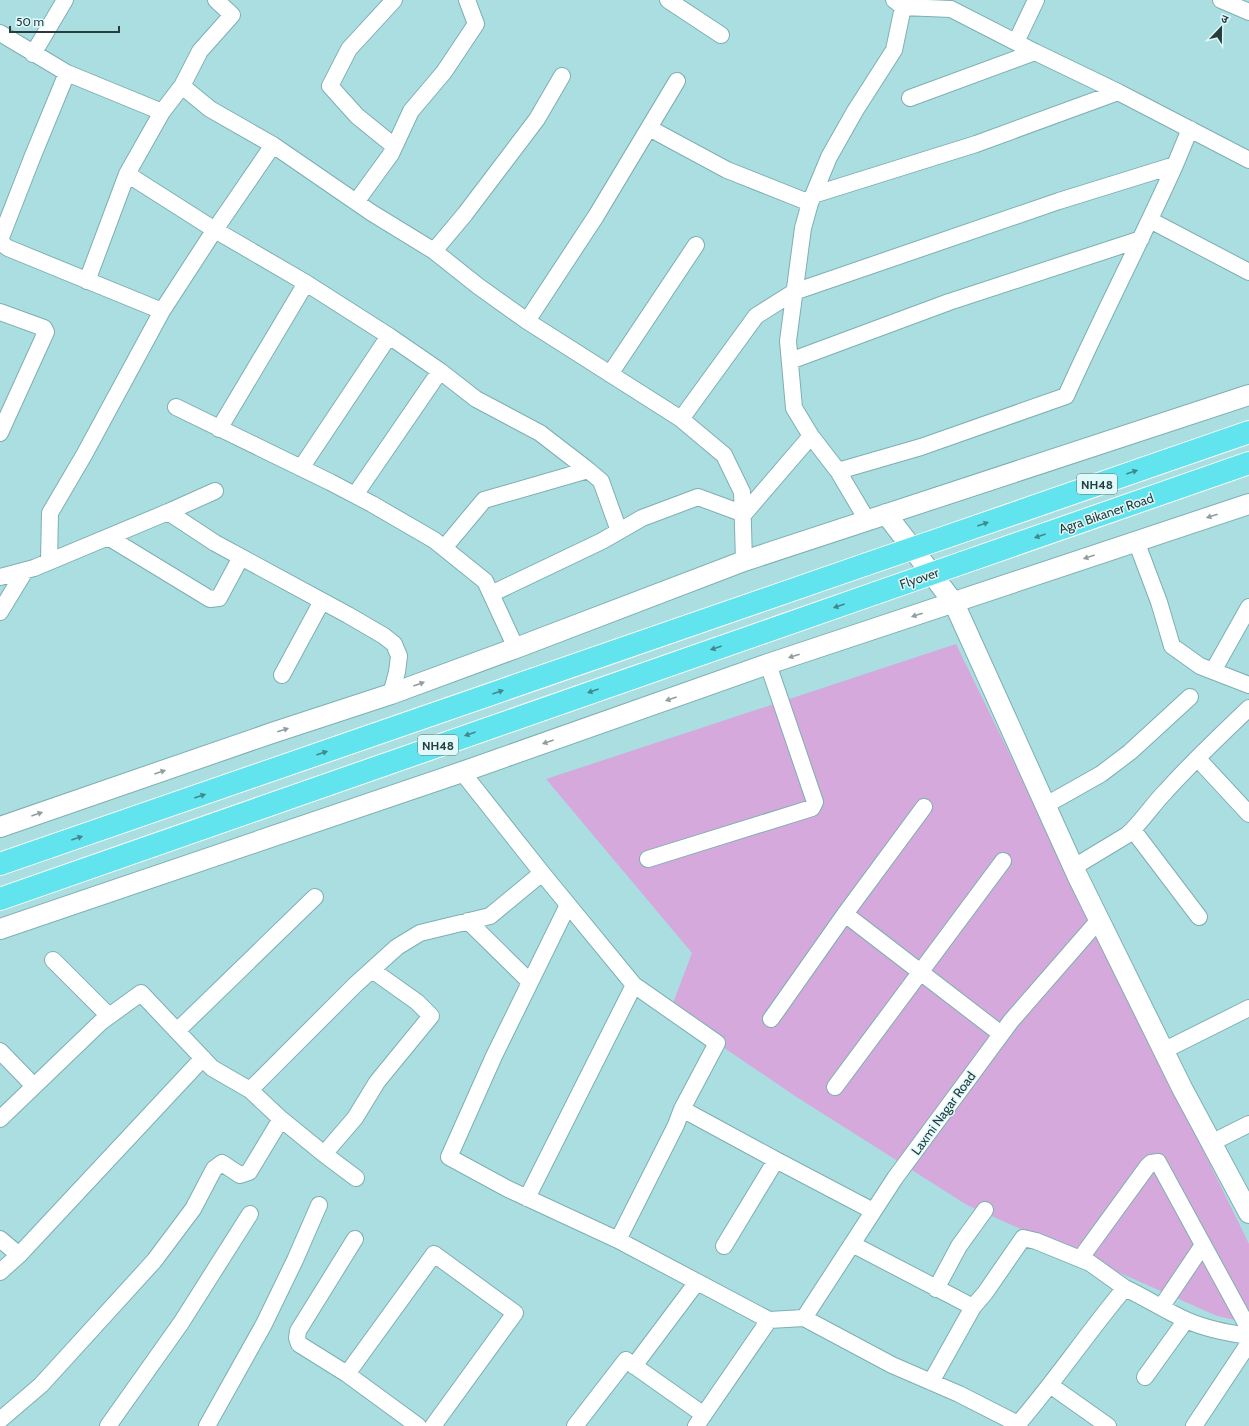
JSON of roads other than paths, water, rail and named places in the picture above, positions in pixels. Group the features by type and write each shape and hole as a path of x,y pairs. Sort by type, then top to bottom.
{"highway":[{"name":"NH48","path":"0,864 1249,432"},
{"name":"Agra Bikaner Road","path":"962,563 1249,463"},
{"name":"Flyover","path":"0,898 962,563"}],"street":[{"path":"33,54 65,0"},
{"path":"87,281 127,174 162,112 182,86 200,51 232,15 216,0"},
{"path":"394,0 349,49 330,86 357,116 394,146"},
{"path":"356,202 391,154 410,112 444,72 476,24 467,0"},
{"path":"668,0 721,35"},
{"path":"1016,42 1036,0"},
{"path":"1221,0 1249,12"},
{"path":"867,520 838,471 810,436 794,408 788,341 803,228 812,199 833,150 855,111 894,50 898,3 951,9 1118,92 1249,160"},
{"path":"0,34 67,73 162,112"},
{"path":"910,98 1035,52"},
{"path":"67,73 0,240 1,244 162,311"},
{"path":"434,251 465,214 496,170 537,119 562,76"},
{"path":"527,321 596,216 677,81"},
{"path":"182,86 210,109 273,145 356,202 434,251 478,286 527,321 681,419 724,455 742,492 744,514 744,561"},
{"path":"649,128 727,170 812,199 976,144 1118,92"},
{"path":"838,471 921,447 1066,396 1090,342 1150,220 1190,129"},
{"path":"49,561 50,513 84,455 162,311 273,145"},
{"path":"681,419 756,316 794,292 1051,204 1175,165"},
{"path":"127,174 216,230 306,283 389,336 440,371 476,399 540,433 601,481 620,531"},
{"path":"1150,220 1249,272"},
{"path":"790,361 949,302 1141,239"},
{"path":"610,374 696,245"},
{"path":"219,429 306,283"},
{"path":"0,312 44,328 46,332 0,433"},
{"path":"301,468 389,336"},
{"path":"354,495 440,371"},
{"path":"0,826 391,694 744,561 1249,395"},
{"path":"176,407 354,495 434,540 485,580 516,648"},
{"path":"744,514 810,436"},
{"path":"444,548 484,500 588,470"},
{"path":"0,577 26,571 215,491"},
{"path":"491,594 602,541 642,518 698,497 744,514"},
{"path":"0,929 462,772 768,664 1249,504"},
{"path":"168,512 214,543 322,601 384,636 394,644 399,656 397,672 391,694"},
{"path":"886,514 954,603 1099,920 1164,1051 1249,1214"},
{"path":"108,537 210,598 219,598 241,557"},
{"path":"1136,541 1159,602 1172,646 1200,666 1249,685"},
{"path":"0,612 26,571"},
{"path":"282,675 322,601"},
{"path":"1213,671 1249,607"},
{"path":"648,859 812,808 815,802 768,664"},
{"path":"1046,805 1101,774 1130,752 1190,697"},
{"path":"1074,867 1133,830 1165,791 1249,708"},
{"path":"1198,759 1249,814"},
{"path":"462,772 542,873 634,985 717,1043 682,1109 676,1125 618,1240"},
{"path":"771,1019 845,914 924,807"},
{"path":"1133,830 1199,917"},
{"path":"835,1087 1003,861"},
{"path":"250,1090 397,947 420,933 490,916 542,873"},
{"path":"178,1030 315,896"},
{"path":"568,905 494,1056 449,1157 526,1198 618,1240 769,1320 804,1318 892,1365 959,1394 1018,1424 1125,1288"},
{"path":"845,914 1001,1034"},
{"name":"Laxmi Nagar Road","path":"804,1318 895,1178 1001,1034 1099,920"},
{"path":"468,921 530,982"},
{"path":"53,960 109,1016"},
{"path":"324,1154 355,1118 377,1082 432,1016 416,1002 372,970"},
{"path":"526,1198 634,985"},
{"path":"0,1119 101,1022 141,993 178,1030 212,1068 250,1090 281,1119 356,1178"},
{"path":"1164,1051 1249,1008"},
{"path":"0,1051 34,1086"},
{"path":"0,1272 19,1255 203,1058"},
{"path":"682,1109 873,1211"},
{"path":"0,1420 41,1385 154,1262 193,1209 214,1169 222,1163 240,1176 249,1172 281,1119"},
{"path":"1211,1143 1249,1124"},
{"path":"724,1246 776,1160"},
{"path":"1080,1259 1147,1167 1151,1163 1158,1162 1249,1329"},
{"path":"207,1426 264,1324 295,1260 319,1205"},
{"path":"936,1288 959,1246 984,1210"},
{"path":"108,1426 181,1323 250,1214"},
{"path":"931,1382 973,1307 985,1293 1023,1238 1036,1241 1090,1263 1125,1288 1162,1306 1186,1320 1219,1332 1249,1336"},
{"path":"0,1239 19,1255"},
{"path":"355,1239 298,1331 297,1338 299,1344 347,1374 418,1426"},
{"path":"852,1244 973,1307"},
{"path":"1162,1306 1203,1245"},
{"path":"347,1374 434,1254 515,1313 433,1426"},
{"path":"634,1366 697,1282"},
{"path":"575,1426 626,1360 700,1420 769,1320"},
{"path":"1145,1378 1186,1320"},
{"path":"1194,1426 1249,1343"},
{"path":"1050,1385 1108,1426"}]}
